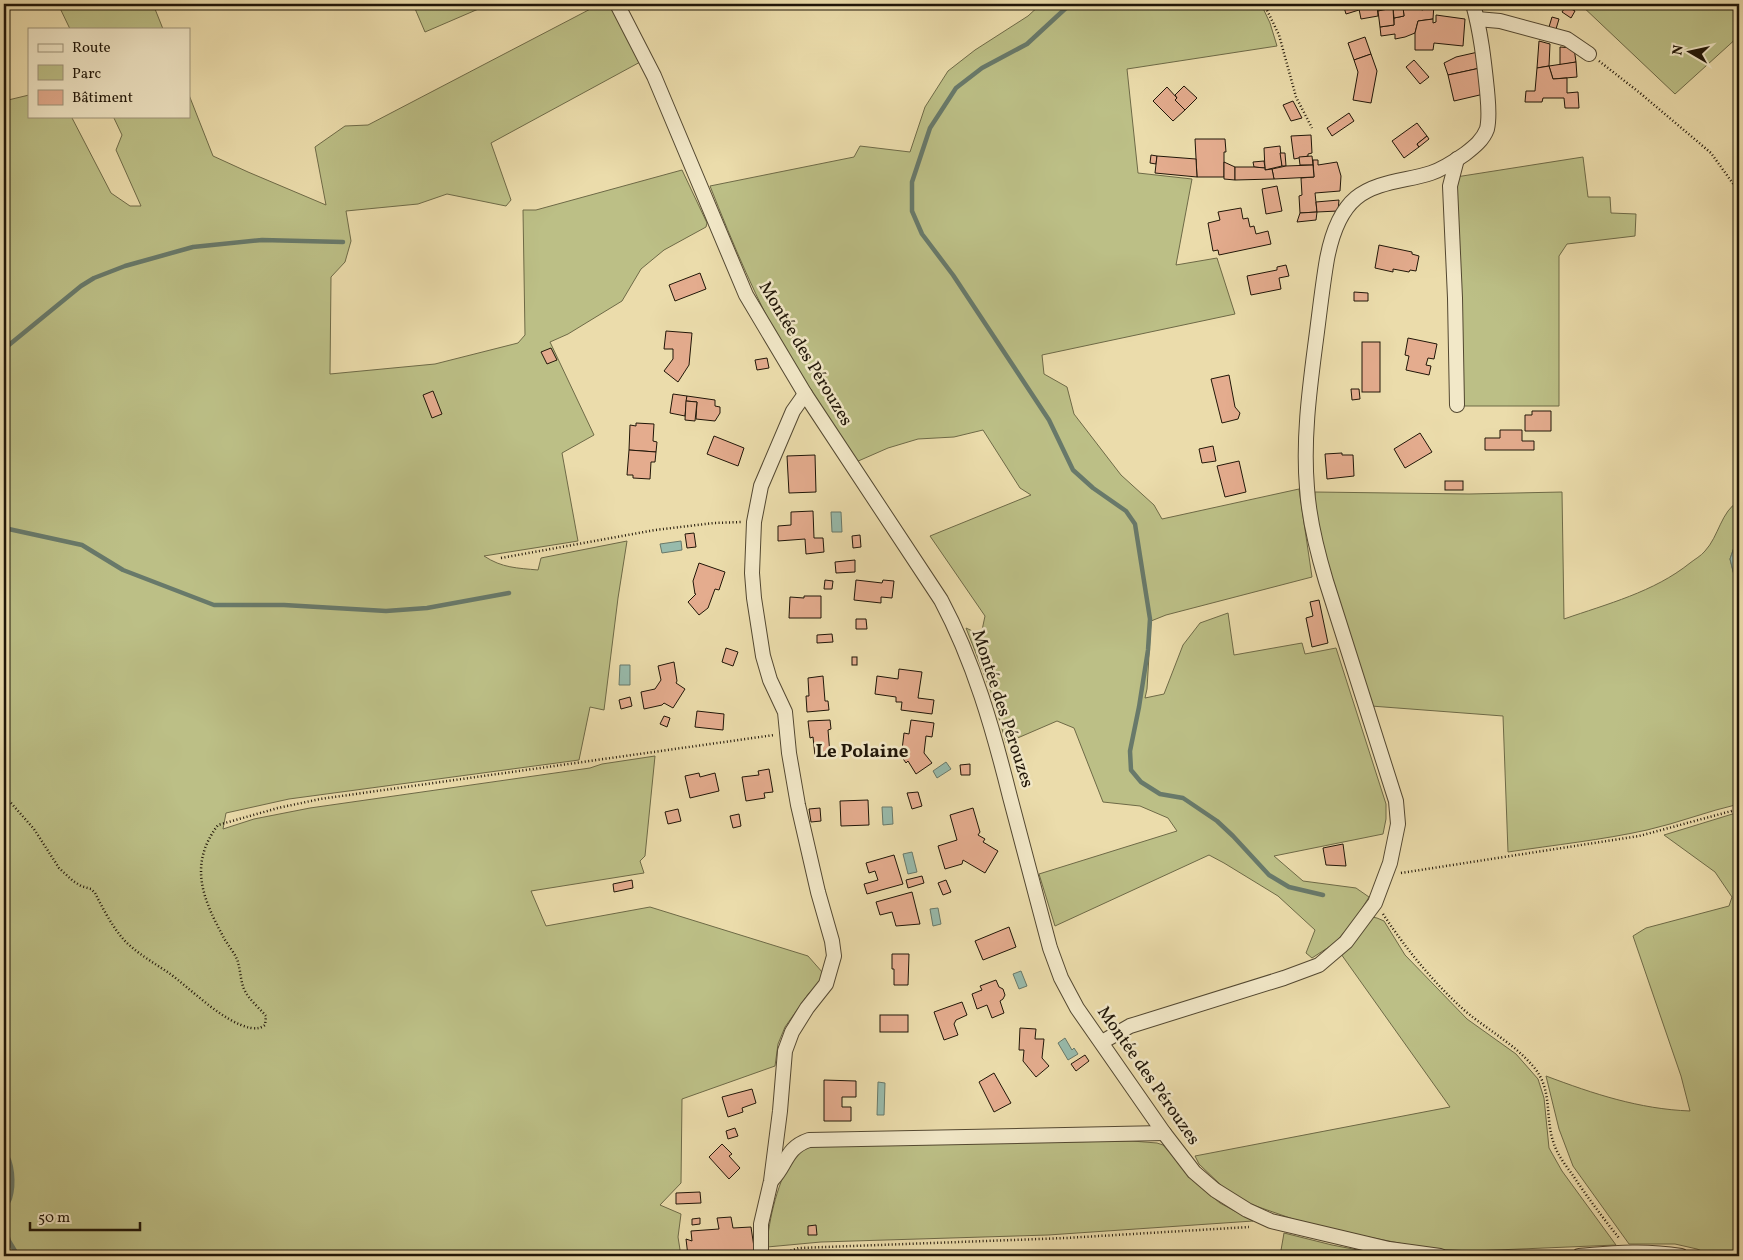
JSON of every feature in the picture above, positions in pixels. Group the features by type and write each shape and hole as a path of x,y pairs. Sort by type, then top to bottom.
{"street":[{"name":"Montée des Pérouzes","path":"617,4 654,76 746,295 805,394 941,600 957,630 973,669 996,740 1050,948 1061,978 1077,1008 1164,1133 1194,1172 1215,1190 1247,1210 1271,1221 1389,1249 1440,1256"},
{"path":"1102,1042 1130,1026 1284,978 1319,965 1346,942 1375,903 1390,863 1398,824 1396,801 1317,551 1307,488 1306,430 1310,387 1330,242 1343,213 1356,198 1376,187 1433,172 1457,159 1474,147 1482,138 1488,120 1483,47 1473,4"},
{"path":"1477,19 1506,22 1567,39 1589,54"},
{"path":"1457,159 1450,186 1457,405"},
{"path":"1433,172 1450,186"},
{"path":"761,1256 761,1224 772,1181 785,1051 788,1040 807,1008 826,984 834,956 832,941 818,892 798,804 784,712 770,680 757,624 752,573 754,522 761,486 793,411 805,394"},
{"path":"772,1181 791,1150 796,1145 809,1140 1164,1133"},
{"path":"1579,1256 1629,1252 1656,1252 1681,1256"}],"path":[{"path":"1264,4 1279,35 1296,97 1312,128"},
{"path":"1589,54 1640,93 1711,153 1739,192"},
{"path":"501,558 663,529 724,522 754,522"},
{"path":"4,794 34,829 59,868 73,882 91,889 95,893 124,940 226,1016 251,1028 261,1028 265,1025 266,1016 246,992 237,960 208,908 202,888 201,875 204,851 212,833 218,826 278,808 320,800 788,733"},
{"path":"1385,876 1640,836 1739,809"},
{"path":"1375,903 1400,940 1433,980 1464,1009 1533,1065 1544,1084 1549,1102 1549,1119 1554,1144 1594,1206 1629,1252"},
{"path":"774,1256 799,1248 1066,1238 1262,1226 1271,1221"}],"green space":[{"path":"58,4 153,4 163,28 70,28"},
{"path":"413,4 490,4 425,32"},
{"path":"600,4 611,4 642,61 491,143 511,200 506,206 447,194 418,204 346,211 351,241 345,262 331,277 330,374 435,364 518,343 525,335 523,210 536,210 682,170 707,223 706,227 664,250 641,269 622,301 568,334 550,342 594,435 562,453 578,541 484,556 503,565 538,570 541,558 627,541 604,710 590,707 579,760 289,799 226,813 223,829 254,819 310,808 590,768 602,764 655,756 645,856 640,861 644,873 531,891 546,926 650,907 808,956 823,973 819,985 809,993 785,1027 778,1044 775,1066 682,1099 681,1183 660,1205 681,1214 678,1237 681,1256 4,1256 4,101 28,95 28,118 72,118 111,193 130,206 141,206 116,150 122,135 114,118 190,118 190,98 213,156 326,205 315,147 345,126 368,125"},
{"path":"1041,4 1261,4 1270,23 1277,46 1127,69 1138,173 1192,179 1176,265 1217,258 1235,314 1042,355 1044,374 1067,387 1074,414 1121,475 1154,505 1162,519 1299,489 1312,577 1166,615 1151,621 1145,698 1164,694 1183,645 1200,623 1228,613 1234,655 1302,643 1305,654 1336,648 1386,804 1386,819 1383,834 1274,856 1303,881 1356,888 1369,897 1356,918 1335,943 1312,958 1306,953 1315,930 1278,896 1209,855 1055,926 1039,874 1177,831 1168,818 1140,806 1103,802 1074,728 1057,721 1006,743 993,697 966,628 981,635 985,616 930,536 1031,495 1020,488 983,430 954,437 918,439 888,448 856,462 804,383 777,336 746,272 710,186 854,157 860,146 910,152 925,107 948,71 975,50 1028,16"},
{"path":"1580,4 1739,4 1739,36 1675,94"},
{"path":"1583,157 1588,197 1610,197 1611,213 1636,214 1635,236 1567,244 1559,256 1559,406 1461,406 1456,177"},
{"path":"1315,492 1469,494 1562,492 1564,619 1646,590 1676,573 1705,551 1728,511 1739,501 1739,533 1730,559 1734,575 1739,577 1739,804 1630,834 1508,852 1503,716 1371,706 1322,553 1314,505"},
{"path":"1739,812 1739,1256 1714,1256 1697,1249 1675,1244 1629,1244 1573,1166 1559,1129 1546,1076 1617,1100 1671,1110 1690,1111 1681,1076 1633,936 1646,928 1729,906 1732,897 1715,872 1664,835"},
{"path":"1372,917 1384,921 1405,955 1467,1019 1516,1054 1538,1079 1544,1098 1549,1148 1562,1171 1616,1245 1473,1251 1429,1249 1313,1226 1250,1204 1224,1188 1199,1164 1195,1156 1450,1107 1341,954"},
{"path":"1132,1141 1163,1145 1204,1190 1220,1203 1253,1221 1048,1235 821,1242 767,1247 772,1212 784,1175 796,1154 803,1149 815,1145"},
{"path":"1284,1233 1332,1245 1389,1256 1280,1256"}],"shaded area":[{"path":"831,512 841,512 842,532 832,532"},
{"path":"1739,533 1739,577 1734,575 1730,559"},
{"path":"681,541 682,550 662,553 660,544"},
{"path":"620,665 630,665 630,685 619,685"},
{"path":"946,762 951,769 937,778 933,771"},
{"path":"882,807 892,807 893,824 883,825"},
{"path":"912,852 917,872 908,874 903,854"},
{"path":"938,908 941,924 933,926 930,909"},
{"path":"1021,971 1027,986 1019,989 1013,974"},
{"path":"1065,1038 1072,1050 1074,1048 1078,1054 1068,1060 1058,1043"},
{"path":"878,1082 885,1083 884,1115 877,1115"}],"building":[{"path":"1343,4 1357,4 1359,10 1346,14"},
{"path":"1358,4 1377,4 1378,16 1361,19"},
{"path":"1377,4 1393,4 1393,8 1378,11"},
{"path":"1418,4 1423,4 1423,10 1419,9"},
{"path":"1423,4 1434,4 1433,19 1418,21 1415,33 1395,39 1395,34 1381,36 1380,27 1394,25 1394,18 1404,16 1403,7 1418,5 1419,9 1423,10"},
{"path":"1566,6 1575,11 1571,18 1562,12"},
{"path":"1403,7 1404,16 1394,18 1393,8"},
{"path":"1393,8 1394,25 1380,27 1378,11"},
{"path":"1436,15 1465,19 1463,46 1434,43 1433,50 1415,50 1415,33 1418,21 1433,19 1433,23 1436,22"},
{"path":"1552,17 1559,19 1556,29 1549,27"},
{"path":"1365,37 1371,54 1354,60 1348,43"},
{"path":"1539,41 1550,44 1549,66 1537,68"},
{"path":"1560,47 1574,48 1576,62 1560,65"},
{"path":"1478,52 1480,68 1448,75 1444,63 1456,57"},
{"path":"1371,54 1377,71 1371,103 1353,100 1358,72 1354,60"},
{"path":"1414,60 1429,77 1420,84 1406,67"},
{"path":"1576,62 1577,77 1553,79 1549,66"},
{"path":"1549,66 1553,79 1567,78 1567,93 1578,92 1579,108 1565,108 1564,98 1543,98 1542,102 1525,102 1526,91 1535,91 1537,68"},
{"path":"1480,68 1484,94 1454,101 1448,75"},
{"path":"1184,86 1197,98 1185,110 1175,100 1177,98 1175,95"},
{"path":"1167,87 1177,98 1175,100 1185,110 1173,121 1153,101"},
{"path":"1293,101 1302,118 1291,121 1283,105"},
{"path":"1349,113 1354,121 1332,136 1327,128"},
{"path":"1417,123 1427,136 1417,144 1419,147 1404,158 1392,141"},
{"path":"1311,135 1312,153 1308,154 1308,156 1294,159 1291,136"},
{"path":"1427,136 1429,139 1419,147 1417,144"},
{"path":"1195,139 1225,139 1224,177 1197,177"},
{"path":"1280,146 1282,166 1265,170 1264,148"},
{"path":"1280,153 1285,153 1286,166 1282,166"},
{"path":"1151,155 1157,156 1156,164 1150,163"},
{"path":"1157,156 1196,159 1197,177 1155,173"},
{"path":"1312,156 1313,165 1300,165 1299,157"},
{"path":"1313,160 1318,160 1318,165 1337,162 1341,176 1340,191 1315,193 1317,212 1300,213 1301,178 1314,177"},
{"path":"1264,161 1265,168 1254,167 1253,162"},
{"path":"1224,162 1235,167 1235,180 1224,179"},
{"path":"1313,165 1314,177 1274,179 1272,169 1286,166"},
{"path":"1235,167 1272,169 1274,179 1235,180"},
{"path":"1277,186 1282,211 1266,214 1262,189"},
{"path":"1339,200 1338,211 1317,212 1316,202"},
{"path":"1241,208 1243,219 1248,218 1250,227 1254,226 1256,234 1268,231 1271,244 1219,255 1218,250 1213,251 1208,223 1220,220 1218,212"},
{"path":"1317,212 1316,220 1297,222 1300,213"},
{"path":"1379,245 1412,252 1412,254 1419,256 1416,271 1410,270 1409,272 1393,269 1393,272 1375,268"},
{"path":"1286,265 1289,276 1279,278 1281,289 1251,295 1247,276 1277,270 1277,267"},
{"path":"700,273 706,289 675,301 669,285"},
{"path":"1354,292 1368,293 1368,301 1354,301"},
{"path":"666,331 692,333 689,365 678,382 664,371 673,359 673,349 664,349"},
{"path":"1408,338 1437,344 1434,359 1428,358 1426,365 1431,366 1429,375 1406,370 1409,356 1405,355"},
{"path":"1362,342 1380,342 1380,392 1362,392"},
{"path":"551,348 557,360 547,364 541,352"},
{"path":"767,358 769,368 757,370 755,360"},
{"path":"1229,375 1235,407 1240,413 1238,419 1222,423 1211,379"},
{"path":"1351,389 1359,389 1360,399 1352,400"},
{"path":"433,391 442,414 432,418 423,395"},
{"path":"673,394 687,396 685,416 670,413"},
{"path":"687,396 715,400 715,406 720,407 720,413 715,421 696,419 697,402 686,401"},
{"path":"686,401 697,402 695,421 685,420"},
{"path":"1532,411 1551,411 1551,431 1525,431 1525,415 1532,415"},
{"path":"636,423 654,424 653,441 657,442 656,452 629,450 630,425 636,426"},
{"path":"1500,430 1522,430 1522,441 1534,441 1534,450 1485,450 1485,438 1500,438"},
{"path":"1420,433 1432,452 1405,468 1394,449"},
{"path":"714,436 744,448 738,466 707,454"},
{"path":"1213,446 1216,461 1202,463 1199,449"},
{"path":"629,450 656,452 655,462 651,462 650,479 633,478 633,475 627,475"},
{"path":"1342,453 1342,455 1353,455 1354,476 1327,479 1325,454"},
{"path":"815,455 816,492 789,493 787,456"},
{"path":"1239,461 1246,492 1225,497 1217,466"},
{"path":"1445,481 1463,481 1463,490 1445,490"},
{"path":"813,511 814,538 823,538 824,552 806,554 805,539 778,541 778,526 791,525 791,512"},
{"path":"694,533 696,547 687,548 685,534"},
{"path":"860,535 861,547 853,548 852,536"},
{"path":"855,560 855,572 836,573 835,562"},
{"path":"699,563 725,572 719,590 715,589 708,608 699,615 688,602 696,594 693,581"},
{"path":"825,580 833,581 832,589 824,589"},
{"path":"856,580 882,583 883,580 894,581 892,598 881,597 881,603 854,600"},
{"path":"804,596 821,596 821,618 789,618 790,597 804,598"},
{"path":"1319,600 1328,643 1312,647 1306,618 1313,616 1310,602"},
{"path":"856,619 866,619 867,629 856,629"},
{"path":"832,634 833,642 817,643 817,635"},
{"path":"726,648 738,652 733,666 722,662"},
{"path":"852,657 857,657 857,665 852,665"},
{"path":"674,662 676,683 685,689 673,708 664,703 644,709 641,692 655,689 661,680 658,666"},
{"path":"899,669 922,672 918,698 934,700 932,714 901,710 902,702 896,702 896,697 875,694 877,676 898,679"},
{"path":"823,676 825,701 828,701 829,710 807,712 806,696 809,696 808,678"},
{"path":"630,697 632,706 621,709 619,700"},
{"path":"697,711 724,714 723,730 695,727"},
{"path":"664,716 670,718 667,727 660,724"},
{"path":"830,720 831,729 828,730 830,754 815,756 813,737 810,738 808,721"},
{"path":"911,720 934,723 932,737 926,736 924,753 932,763 916,774 908,761 906,763 897,750 902,750 904,733 909,734"},
{"path":"970,764 970,775 961,775 960,765"},
{"path":"769,769 773,792 764,793 765,798 746,801 742,777 759,775 758,771"},
{"path":"699,773 700,777 715,773 719,791 690,798 685,776"},
{"path":"918,792 922,806 912,809 907,793"},
{"path":"868,800 869,825 841,826 840,801"},
{"path":"820,808 821,821 811,822 809,809"},
{"path":"973,808 980,832 978,835 985,839 983,842 998,851 985,873 963,860 962,864 945,869 938,846 957,840 950,815"},
{"path":"678,809 681,821 668,824 665,812"},
{"path":"739,814 741,826 733,828 730,816"},
{"path":"1343,844 1346,866 1326,865 1323,848"},
{"path":"894,855 903,884 867,894 864,884 878,880 875,871 869,873 866,863"},
{"path":"922,876 924,883 908,888 906,880"},
{"path":"632,880 633,888 614,892 613,884"},
{"path":"946,880 951,892 943,895 938,883"},
{"path":"912,892 920,924 896,926 892,912 880,915 876,902"},
{"path":"1009,927 1016,947 983,960 975,941"},
{"path":"892,954 909,954 908,985 894,985"},
{"path":"996,980 1005,995 1000,1001 1004,1013 992,1018 987,1005 977,1009 972,994 982,990 980,986"},
{"path":"962,1002 967,1015 956,1020 954,1024 958,1035 944,1040 934,1012"},
{"path":"880,1015 908,1015 908,1032 880,1032"},
{"path":"1020,1028 1036,1029 1035,1039 1044,1039 1042,1058 1049,1066 1036,1077 1023,1061 1024,1050 1019,1050"},
{"path":"1085,1055 1089,1061 1076,1071 1071,1064"},
{"path":"994,1073 1011,1103 994,1112 979,1082"},
{"path":"824,1080 856,1081 856,1097 842,1097 842,1107 851,1107 851,1121 824,1121"},
{"path":"752,1089 756,1103 742,1108 743,1112 728,1117 722,1097"},
{"path":"735,1128 738,1136 728,1139 726,1131"},
{"path":"722,1144 732,1154 729,1156 740,1168 729,1179 709,1157"},
{"path":"700,1192 701,1203 676,1204 676,1193"},
{"path":"731,1217 733,1228 751,1227 755,1254 748,1256 688,1256 686,1239 692,1241 691,1231 719,1229 717,1218"},
{"path":"700,1218 700,1224 692,1225 692,1219"},
{"path":"816,1225 817,1235 808,1235 808,1226"}],"waterway":[{"path":"1068,4 1027,44 982,68 956,88 930,128 912,182 912,211 922,234 953,275 1049,420 1073,470 1093,488 1126,511 1135,524 1150,619 1148,650 1130,751 1131,770 1141,782 1160,794 1183,798 1217,821 1269,875 1289,887 1323,895"},
{"path":"4,349 81,286 94,278 125,266 193,247 262,240 343,242"},
{"path":"4,528 82,545 123,570 214,605 284,605 386,611 427,608 509,593"},
{"path":"4,1152 11,1167 12,1180 10,1198 4,1208"},
{"path":"4,1226 9,1241 18,1256"}],"district":[{"name":"Le Polaine","path":"862,752"}]}
